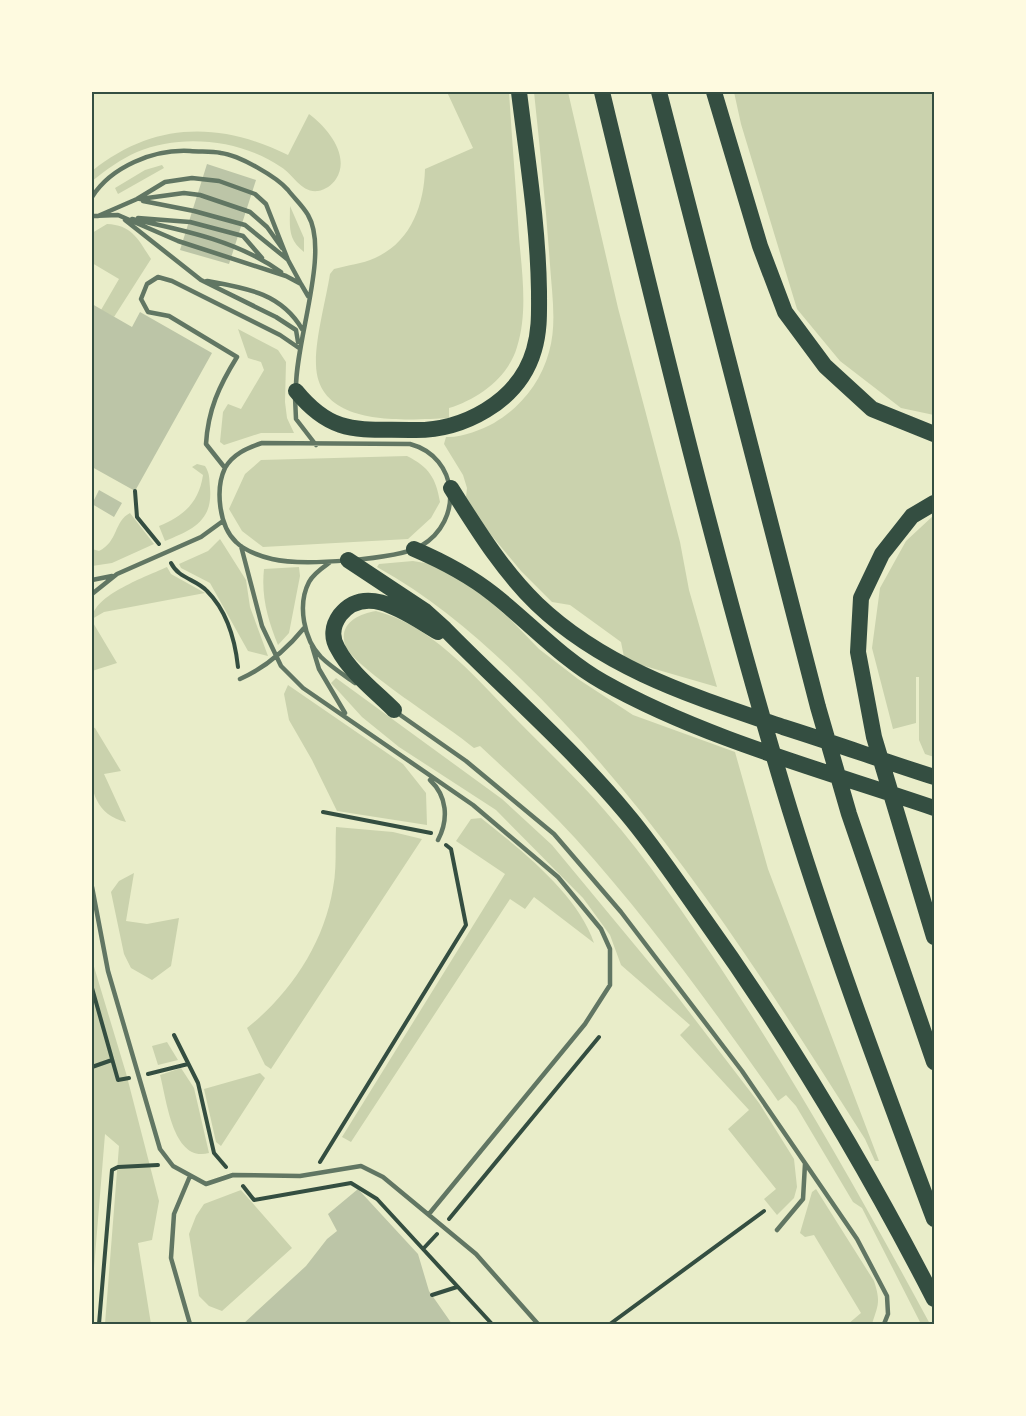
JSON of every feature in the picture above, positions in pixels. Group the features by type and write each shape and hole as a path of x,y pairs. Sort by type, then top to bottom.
{"highway":[{"path":"296,391 315,413 343,427 428,430 463,422 481,413 505,396 522,378 537,338 539,303 538,261 519,92"},
{"path":"602,92 751,678 783,787 855,1011 934,1219"},
{"path":"659,92 818,707 849,814 934,1062"},
{"path":"714,92 760,246 785,312 825,366 872,409 934,434"},
{"path":"451,488 499,562 557,622 602,655 654,680 710,702 934,777"},
{"path":"934,503 912,516 882,554 861,598 858,652 874,737 934,937"},
{"path":"414,549 450,565 493,594 546,640 600,681 656,711 934,808"},
{"path":"348,560 424,611 601,784 649,842 807,1070 880,1194 934,1299"},
{"path":"394,710 337,649 332,634 336,621 353,603 367,599 386,604 468,653"}],"lane":[{"path":"92,198 102,182 143,158 182,151 224,153 279,180 309,215 315,239 316,260 298,348"},
{"path":"98,216 137,200 165,182 192,178 219,181 255,194 266,204 288,260 307,292 309,302"},
{"path":"137,200 184,193 200,195 249,212 267,227 285,252"},
{"path":"137,200 194,211 245,225 288,260"},
{"path":"119,215 201,280 276,317 296,330 298,348 293,405 296,419 316,444"},
{"path":"92,216 119,215 190,222 243,236 265,260 301,284"},
{"path":"119,215 191,232 265,260"},
{"path":"119,215 178,242 286,276"},
{"path":"225,468 207,444 207,420 217,391 237,357 169,316 148,312 141,299 147,284 159,277 172,281 280,335 298,348"},
{"path":"201,280 235,286 280,302 293,314 302,329"},
{"path":"262,444 410,444 424,448 435,455 451,488 451,501 442,523 428,541 414,549 329,563 302,563 271,559 234,540 223,521 221,488 225,468 246,448 262,444"},
{"path":"92,580 117,574 201,537 223,521"},
{"path":"242,546 262,626 276,657 303,688 347,716 421,771 473,804 558,877 601,929 610,949 610,985 585,1024 429,1214"},
{"path":"329,563 309,582 304,596 305,627 319,669 347,716"},
{"path":"92,594 117,574"},
{"path":"240,679 260,670 305,627"},
{"path":"310,641 321,657 466,761 554,834 575,857 704,1018 857,1239 887,1296 888,1314 884,1324"},
{"path":"421,771 435,784 445,804 446,826 438,840"},
{"path":"92,887 108,970 160,1149 173,1166 206,1184 233,1175 312,1174 361,1166 383,1177 444,1226 511,1290 538,1324"},
{"path":"777,1230 803,1199 805,1161"},
{"path":"190,1176 174,1214 171,1258 190,1324"}],"path":[{"path":"135,491 137,517 166,552 175,572 206,590 235,637 240,679"},
{"path":"314,1188 312,1174 466,925 452,849 428,831 323,812"},
{"path":"92,988 117,1080 188,1064"},
{"path":"174,1035 198,1083 214,1153 254,1200 351,1183 377,1199 492,1324"},
{"path":"423,1249 599,1036"},
{"path":"92,1067 112,1060"},
{"path":"99,1324 112,1170 118,1167 148,1164 173,1166"},
{"path":"610,1324 764,1211"},
{"path":"432,1295 457,1287"}],"green space":[{"path":"447,92 509,92 523,292 522,320 517,347 513,358 499,378 471,399 449,408 449,418 388,419 367,416 347,410 331,400 320,385 316,355 330,274 334,269 375,258 398,242 413,221 418,209 425,169 473,148"},
{"path":"534,92 568,92 618,308 680,542 689,590 717,687 641,665 624,657 621,642 570,605 552,602 521,571 477,518 466,497 467,488 463,475 444,444 446,437 477,431 494,423 512,410 535,384 549,352 553,331 553,298"},
{"path":"734,92 934,92 934,415 901,408 840,361 797,309 741,124"},
{"path":"309,114 329,134 339,152 341,161 336,179 321,190 307,189 286,170 248,151 230,145 192,141 155,146 137,152 92,181 92,171 115,155 139,143 163,135 212,132 237,136 288,155"},
{"path":"162,165 164,168 118,194 115,188 145,170"},
{"path":"290,206 304,238 304,252 292,237"},
{"path":"107,224 128,230 138,239 151,259 114,317 101,310 119,279 92,263 92,233"},
{"path":"238,329 278,350 286,362 285,402 287,418 294,433 261,433 224,445 220,442 223,412 228,404 241,409 264,370 261,362 248,358"},
{"path":"407,456 421,464 430,474 440,502 431,518 408,539 263,547 242,531 229,509 245,474 261,460"},
{"path":"197,464 205,466 209,474 208,509 199,523 184,533 165,541 159,526 183,513 198,493 203,475 192,467"},
{"path":"130,513 154,544 112,563 92,566 92,549 99,551 105,547 121,521"},
{"path":"934,515 934,757 925,754 919,740 919,677 916,677 916,723 893,729 872,648 880,588 906,541"},
{"path":"220,539 246,580 250,607 268,656 248,651 210,583 181,568 179,564 208,551"},
{"path":"413,561 437,565 458,574 510,619 539,649 578,679 633,715 735,752 768,869 879,1161 875,1161 865,1139 747,957 663,840 618,784 571,730 487,647 434,604 377,567 379,564"},
{"path":"167,567 171,574 205,593 104,612 92,619 101,602 111,594"},
{"path":"299,567 300,576 289,633 278,645 266,608 264,569"},
{"path":"376,611 416,628 452,655 584,788 636,849 706,947 776,1055 855,1188 930,1324 921,1324 862,1208 853,1202 796,1106 786,1095 778,1101 680,966 602,869 552,814 480,746 474,748 353,657 344,639 347,627 356,618"},
{"path":"92,621 117,663 92,671"},
{"path":"336,678 502,799 552,845 677,996 759,1103 794,1159 797,1187 794,1198 777,1215 764,1199 776,1189 728,1129 749,1110 680,1035 690,1025 621,965 610,935 583,898 496,810 399,747 362,717 331,683"},
{"path":"288,685 403,764 426,793 427,825 337,811 289,720 284,694"},
{"path":"92,727 95,728 121,771 104,774 126,822 112,816 102,808 95,797 90,770"},
{"path":"481,818 530,858 561,890 575,907 594,943 534,897 525,909 510,899 351,1142 342,1137 505,874 456,841 471,819"},
{"path":"336,827 393,832 422,839 271,1069 265,1065 247,1028 278,999 291,983 303,966 322,928 329,908 334,880"},
{"path":"134,873 126,921 147,924 179,918 171,966 152,980 131,968 124,954 111,892 119,881"},
{"path":"92,960 126,1073 159,1201 152,1240 138,1243 151,1324 105,1324 119,1146 105,1134 92,1293"},
{"path":"167,1042 178,1060 158,1065 152,1046"},
{"path":"181,1068 194,1088 209,1153 197,1154 187,1149 180,1140 169,1114 160,1075"},
{"path":"260,1073 265,1078 221,1146 216,1142 204,1089"},
{"path":"816,1189 874,1281 878,1303 872,1324 848,1324 861,1313 814,1235 805,1237 800,1233 812,1192"},
{"path":"241,1190 292,1248 222,1311 209,1306 199,1296 189,1234 204,1204"}],"building":[{"path":"207,164 256,180 229,264 180,250"},
{"path":"92,304 132,327 140,312 212,353 135,491 92,467"},
{"path":"99,490 122,503 114,517 92,504"},
{"path":"358,1189 418,1254 429,1291 452,1324 243,1324 306,1266 327,1239 337,1231 328,1214"}]}
